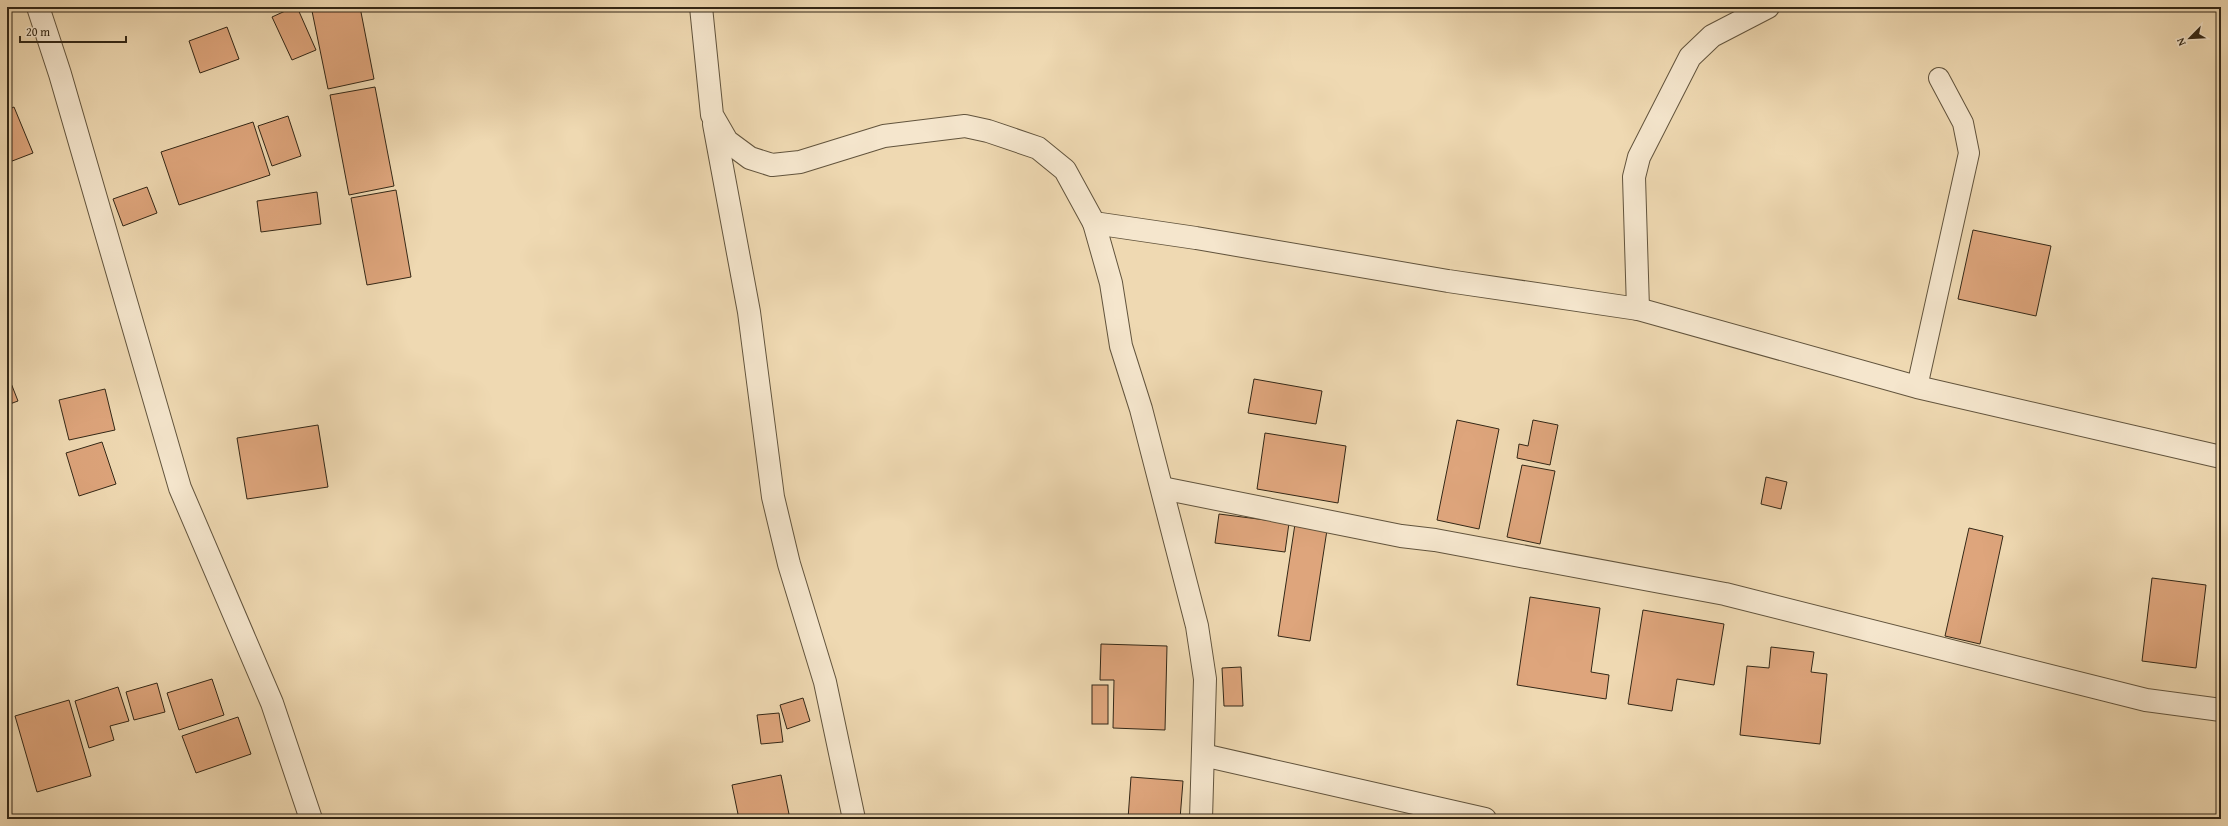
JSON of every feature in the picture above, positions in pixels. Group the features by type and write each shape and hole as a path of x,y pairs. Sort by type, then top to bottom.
{"street":[{"path":"38,7 60,74 180,488 272,703 311,819"},
{"path":"701,7 712,115 749,312 772,497 789,564 825,682 854,819"},
{"path":"1638,309 1634,177 1639,157 1690,57 1712,36 1768,7"},
{"path":"712,115 727,141 750,158 772,165 800,162 884,136 965,126 988,131 1038,148 1065,170 1094,223 1111,283 1121,346 1141,409 1197,626 1205,679 1202,819"},
{"path":"1094,223 1196,238 1448,282 1638,309 1917,387 2221,457"},
{"path":"1162,488 1393,534 1435,540 1725,594 2146,700 2221,710"},
{"path":"1203,755 1485,819"}],"lane":[{"path":"1917,387 1969,153 1963,123 1939,78"}],"building":[{"path":"297,7 316,50 292,60 272,17"},
{"path":"332,7 360,7 374,79 328,89 312,11"},
{"path":"227,27 239,59 200,73 189,41"},
{"path":"375,87 394,186 349,195 330,95"},
{"path":"14,107 33,153 7,163 7,110"},
{"path":"288,116 301,156 272,166 258,126"},
{"path":"253,122 270,175 179,205 161,152"},
{"path":"147,187 157,213 123,226 113,199"},
{"path":"396,190 411,277 367,285 351,198"},
{"path":"317,192 321,224 261,232 257,201"},
{"path":"1973,230 2051,246 2036,316 1958,299"},
{"path":"7,373 18,401 7,405"},
{"path":"1254,379 1322,391 1316,424 1248,413"},
{"path":"105,389 115,430 69,440 59,400"},
{"path":"1457,420 1499,429 1479,529 1437,520"},
{"path":"1533,420 1558,425 1550,465 1517,458 1519,444 1528,446"},
{"path":"318,425 328,487 247,499 237,438"},
{"path":"1265,433 1346,446 1338,503 1257,489"},
{"path":"102,442 116,484 79,496 66,453"},
{"path":"1522,465 1555,471 1540,544 1507,537"},
{"path":"1766,477 1787,482 1781,509 1761,504"},
{"path":"1219,514 1289,523 1285,552 1215,543"},
{"path":"1295,524 1327,530 1310,641 1278,636"},
{"path":"1969,528 2003,536 1980,644 1945,636"},
{"path":"2152,578 2206,585 2196,668 2142,661"},
{"path":"1530,597 1600,608 1591,672 1609,675 1606,699 1517,685"},
{"path":"1643,610 1724,624 1714,685 1677,679 1672,711 1628,704"},
{"path":"1101,644 1167,646 1165,730 1113,728 1114,680 1100,680"},
{"path":"1771,647 1814,652 1811,672 1827,674 1820,744 1740,735 1747,666 1769,668"},
{"path":"1241,667 1243,706 1224,706 1222,668"},
{"path":"212,679 224,715 179,730 167,693"},
{"path":"157,683 165,712 134,720 126,692"},
{"path":"1092,685 1108,685 1108,724 1092,724"},
{"path":"118,687 129,721 110,726 114,740 89,748 75,701"},
{"path":"803,698 810,721 787,729 780,705"},
{"path":"69,700 91,776 37,792 15,716"},
{"path":"779,713 783,742 761,744 757,715"},
{"path":"238,717 251,754 196,773 182,736"},
{"path":"781,775 790,819 739,819 732,785"},
{"path":"1131,777 1183,781 1180,819 1128,819"}]}
